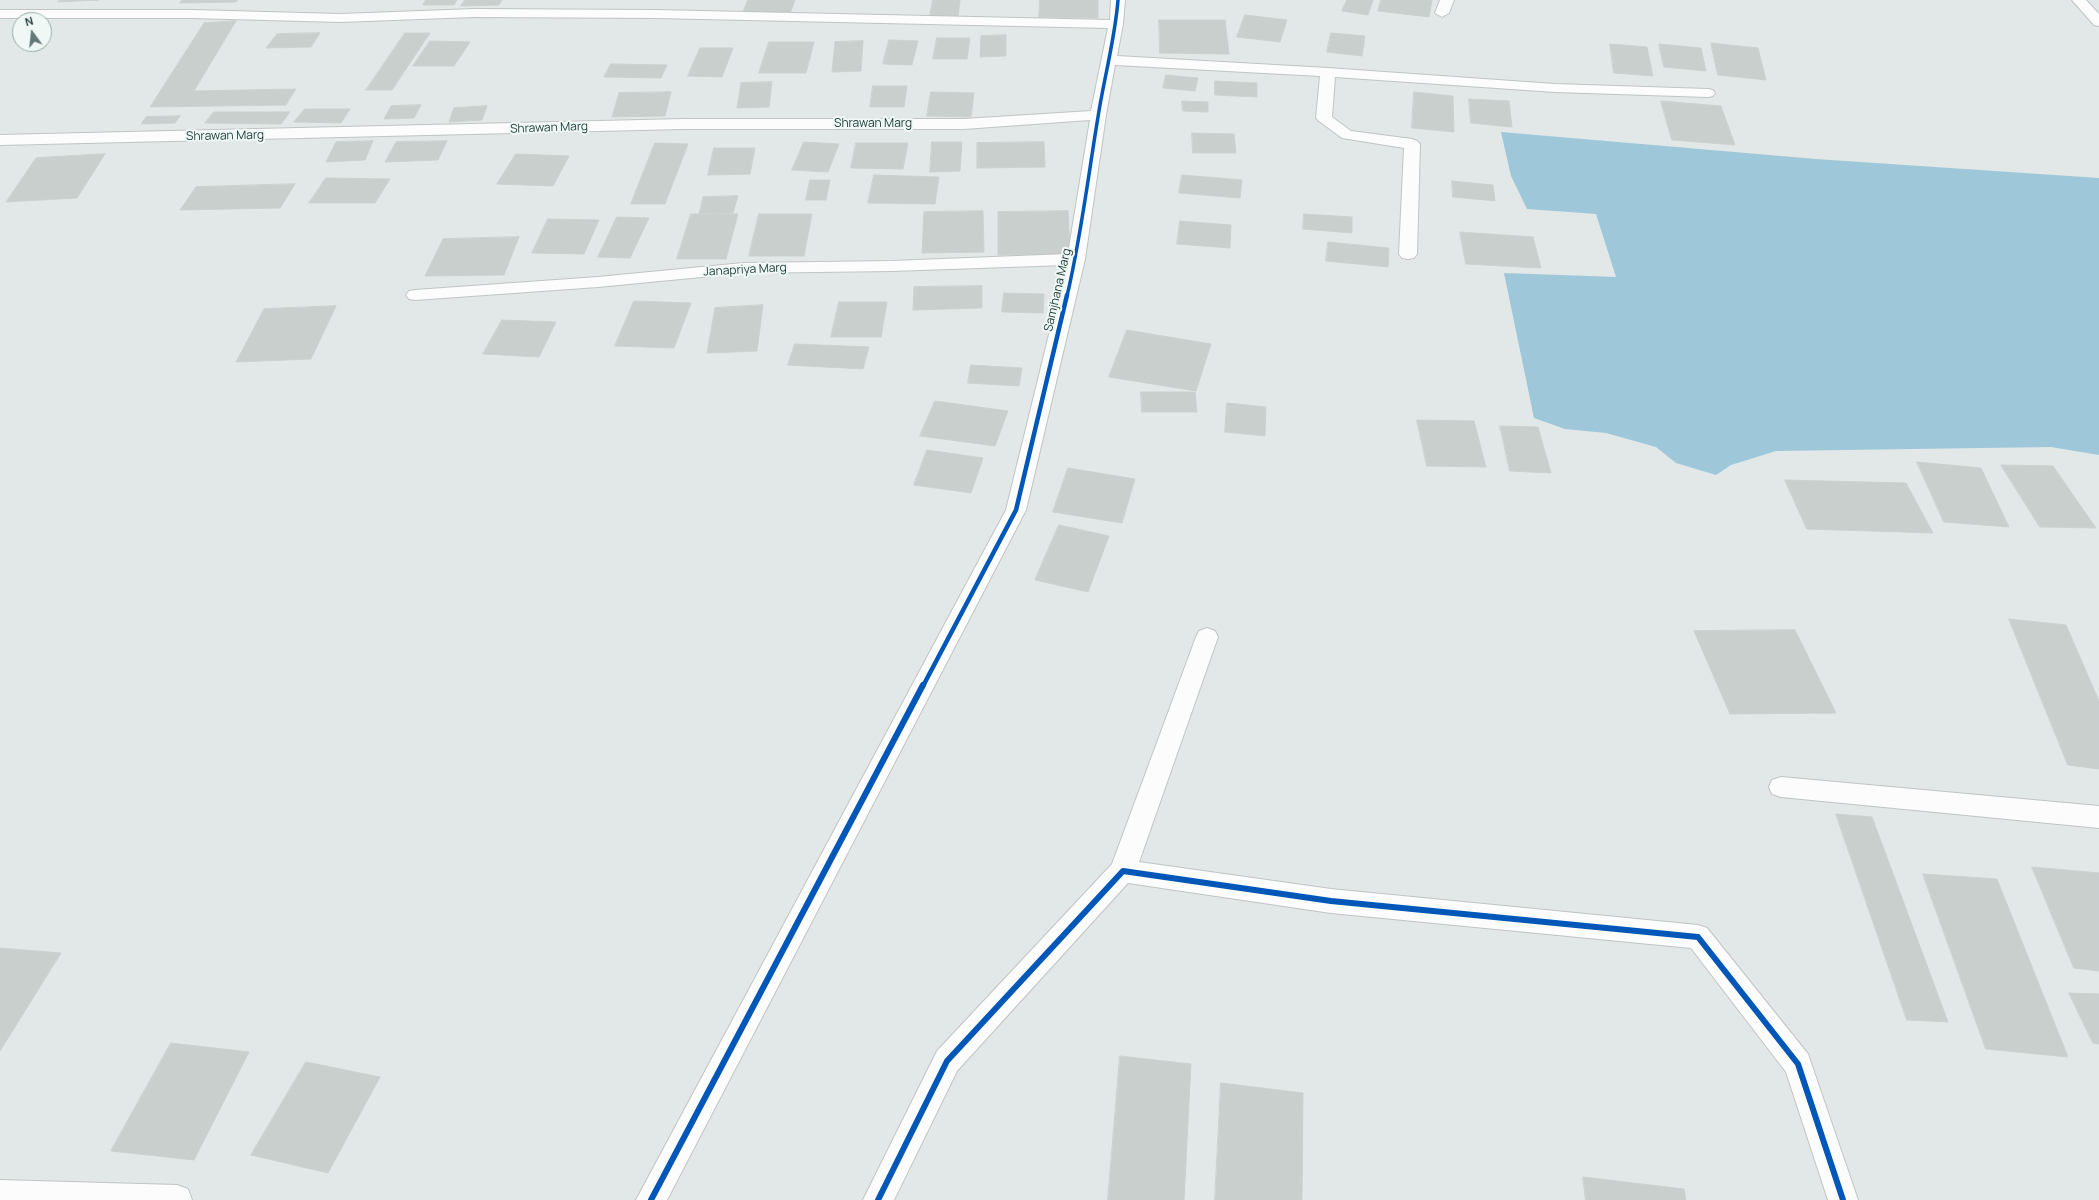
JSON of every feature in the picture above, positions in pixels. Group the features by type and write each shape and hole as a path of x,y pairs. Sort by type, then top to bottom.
{"street":[{"name":"Samjhana Marg","path":"651,1200 1016,510 1076,260 1098,115 1116,24 1118,0"},
{"path":"1442,13 1447,0"},
{"path":"2079,0 2099,22"},
{"path":"0,14 192,14 340,18 474,14 648,14 1116,24"},
{"path":"1110,60 1328,72 1555,88 1708,93"},
{"path":"1328,72 1324,118 1347,135 1412,144 1408,254"},
{"name":"Shrawan Marg","path":"0,140 684,124 964,124 1098,115"},
{"name":"Janapriya Marg","path":"416,295 598,282 743,268 892,266 1076,260"},
{"path":"878,1200 947,1061 1123,870 1207,637"},
{"path":"1782,787 2099,817"},
{"path":"1123,870 1330,901 1698,937 1798,1064 1842,1200"},
{"path":"0,1195 177,1200"}],"water":[{"path":"1501,132 1816,159 2099,178 2099,455 2051,447 1776,451 1731,465 1716,475 1676,463 1656,447 1606,433 1565,429 1534,418 1504,273 1616,277 1596,214 1527,209 1511,176"}],"building":[{"path":"60,0 99,0 58,2"},
{"path":"182,0 238,0 236,2 180,3"},
{"path":"426,0 457,0 454,5 423,5"},
{"path":"465,0 502,0 499,5 461,6"},
{"path":"748,0 795,0 789,16 742,15"},
{"path":"933,0 960,0 958,17 930,16"},
{"path":"1040,0 1098,0 1098,18 1039,17"},
{"path":"1347,0 1373,0 1368,15 1342,11"},
{"path":"1381,0 1432,0 1429,17 1378,11"},
{"path":"1245,15 1287,20 1280,42 1237,37"},
{"path":"1159,20 1225,20 1229,54 1160,53"},
{"path":"236,21 194,91 296,89 286,105 150,107 204,23"},
{"path":"320,33 311,47 266,48 277,34"},
{"path":"405,33 430,33 392,90 366,90"},
{"path":"1331,33 1365,36 1362,56 1327,52"},
{"path":"1006,35 1006,56 980,57 981,36"},
{"path":"937,38 970,38 967,59 933,59"},
{"path":"889,40 918,41 912,65 883,64"},
{"path":"430,41 470,42 454,66 413,66"},
{"path":"863,41 861,71 832,72 835,42"},
{"path":"769,42 814,42 806,73 759,73"},
{"path":"1711,43 1758,48 1766,80 1718,75"},
{"path":"1610,44 1647,47 1653,76 1614,73"},
{"path":"1659,44 1701,48 1706,71 1664,67"},
{"path":"700,48 733,48 722,77 688,76"},
{"path":"611,64 667,65 661,78 604,77"},
{"path":"1166,75 1198,78 1195,91 1163,88"},
{"path":"1215,81 1257,83 1257,97 1215,95"},
{"path":"772,82 769,107 737,108 741,83"},
{"path":"873,86 907,86 904,107 870,107"},
{"path":"671,92 665,116 612,117 619,93"},
{"path":"931,92 974,93 971,117 927,116"},
{"path":"1414,92 1453,96 1454,132 1412,128"},
{"path":"1469,99 1509,101 1512,127 1471,123"},
{"path":"1182,101 1208,102 1208,112 1183,111"},
{"path":"1661,101 1721,106 1735,145 1672,140"},
{"path":"421,105 414,118 384,119 391,106"},
{"path":"487,106 482,120 449,122 454,108"},
{"path":"305,109 350,109 341,123 294,122"},
{"path":"214,112 290,112 281,124 205,123"},
{"path":"180,116 175,123 141,124 146,117"},
{"path":"1192,133 1234,134 1236,153 1193,153"},
{"path":"373,141 365,160 326,162 336,142"},
{"path":"447,141 438,160 385,162 396,142"},
{"path":"804,142 839,144 828,172 792,170"},
{"path":"932,142 962,142 960,171 930,172"},
{"path":"1044,142 1045,167 977,168 977,143"},
{"path":"655,143 688,144 665,204 631,204"},
{"path":"856,143 908,143 903,169 851,168"},
{"path":"714,148 755,148 750,174 708,175"},
{"path":"105,154 77,198 6,202 36,158"},
{"path":"516,154 569,156 553,186 497,184"},
{"path":"874,175 939,177 935,204 868,203"},
{"path":"1182,175 1242,180 1240,198 1179,193"},
{"path":"326,178 390,179 375,203 309,203"},
{"path":"810,180 830,180 826,200 806,200"},
{"path":"1452,181 1493,185 1495,201 1453,197"},
{"path":"295,184 280,208 180,210 196,187"},
{"path":"738,196 733,213 699,214 703,197"},
{"path":"983,211 984,252 922,253 924,212"},
{"path":"1068,211 1070,254 998,255 998,212"},
{"path":"691,214 738,214 726,259 677,259"},
{"path":"759,214 812,214 804,256 749,256"},
{"path":"1304,214 1352,217 1352,233 1303,229"},
{"path":"617,217 649,218 630,258 598,257"},
{"path":"548,219 599,220 584,254 532,253"},
{"path":"1180,221 1231,225 1230,248 1177,244"},
{"path":"1460,232 1533,237 1541,268 1466,264"},
{"path":"519,237 504,275 425,276 443,239"},
{"path":"1328,242 1389,248 1388,267 1326,261"},
{"path":"982,286 982,308 913,310 914,287"},
{"path":"1004,293 1044,294 1043,313 1002,312"},
{"path":"634,301 691,303 674,348 615,346"},
{"path":"839,302 887,302 881,337 831,337"},
{"path":"763,305 757,351 707,353 715,308"},
{"path":"336,306 311,359 236,362 264,309"},
{"path":"502,320 556,322 539,357 483,354"},
{"path":"1127,330 1211,344 1196,391 1109,377"},
{"path":"795,344 869,347 863,369 788,365"},
{"path":"971,365 1022,368 1019,386 968,383"},
{"path":"1141,392 1195,392 1197,412 1142,412"},
{"path":"935,401 1008,411 995,446 920,436"},
{"path":"1227,403 1266,407 1265,436 1225,432"},
{"path":"1417,420 1474,421 1486,467 1427,466"},
{"path":"1500,426 1538,427 1551,473 1510,471"},
{"path":"927,450 983,458 971,493 914,485"},
{"path":"1917,462 1981,468 2009,527 1944,522"},
{"path":"2001,465 2053,466 2096,528 2040,527"},
{"path":"1068,468 1135,479 1122,523 1053,512"},
{"path":"1785,480 1906,483 1933,533 1807,529"},
{"path":"1059,525 1109,536 1088,592 1035,580"},
{"path":"2009,619 2066,625 2099,701 2099,769 2068,765"},
{"path":"1795,630 1836,713 1730,714 1694,631"},
{"path":"1836,814 1872,817 1948,1022 1907,1020"},
{"path":"2032,867 2099,873 2099,971 2074,968"},
{"path":"1923,874 1997,879 2068,1057 1986,1049"},
{"path":"0,948 61,953 0,1051"},
{"path":"2069,993 2099,994 2099,1044 2093,1043"},
{"path":"171,1043 249,1052 194,1160 111,1151"},
{"path":"1120,1056 1191,1064 1184,1200 1108,1200"},
{"path":"306,1062 380,1077 328,1173 251,1155"},
{"path":"1221,1083 1303,1093 1302,1200 1215,1200"},
{"path":"1583,1177 1684,1189 1686,1200 1586,1200"}],"cycle path":[{"path":"651,1200 1016,510 1076,259 1098,115 1116,24 1118,0"},
{"path":"878,1200 947,1061 1123,871 1331,901 1698,937 1798,1064 1843,1200"}]}
